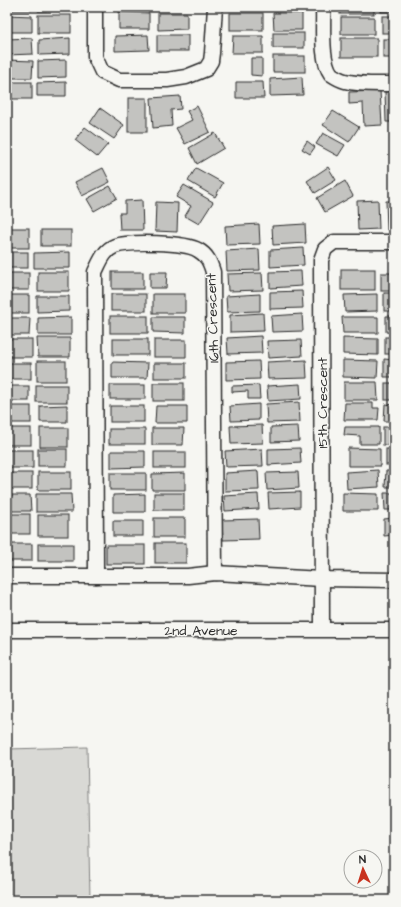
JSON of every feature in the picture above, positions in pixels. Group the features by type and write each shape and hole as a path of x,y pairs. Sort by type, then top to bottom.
{"street":[{"path":"94,7 95,56 102,72 119,80 167,80 186,77 206,69 211,61 215,7"},
{"path":"323,7 326,62 332,74 344,81 394,84"},
{"name":"15th Crescent","path":"322,629 321,260 325,249 334,242 394,242"},
{"name":"16th Crescent","path":"96,576 95,272 103,255 114,246 131,243 182,246 197,249 208,258 213,272 215,573"},
{"path":"7,576 188,576 215,573 322,579 394,580"},
{"name":"2nd Avenue","path":"7,630 394,630"}],"shaded area":[{"path":"87,747 90,900 7,900 7,749"}],"building":[{"path":"7,7 31,7 31,10 7,10"},
{"path":"38,7 72,7 72,10 38,11"},
{"path":"264,7 264,9 232,8"},
{"path":"340,7 374,7 374,14 340,14"},
{"path":"381,7 394,7 394,12 381,12"},
{"path":"119,12 149,13 149,29 119,29"},
{"path":"158,13 187,13 187,29 158,30"},
{"path":"230,13 263,13 263,30 230,30"},
{"path":"273,13 302,13 302,30 274,30"},
{"path":"7,15 32,16 32,32 7,32"},
{"path":"38,15 71,15 71,33 38,33"},
{"path":"382,16 394,16 394,33 382,33"},
{"path":"341,17 374,17 374,34 341,34"},
{"path":"273,33 304,33 304,48 273,48"},
{"path":"148,35 149,50 115,51 115,36"},
{"path":"157,35 188,35 188,51 157,51"},
{"path":"233,36 263,36 263,53 232,53"},
{"path":"32,38 33,54 7,55 7,39"},
{"path":"70,38 70,54 39,55 39,40"},
{"path":"341,38 377,38 377,57 341,57"},
{"path":"383,39 394,39 394,58 383,58"},
{"path":"273,56 305,56 305,72 273,72"},
{"path":"251,58 262,58 262,76 251,75"},
{"path":"7,60 33,61 32,78 7,78"},
{"path":"66,60 66,77 38,78 38,61"},
{"path":"302,77 303,95 270,96 270,79"},
{"path":"7,82 32,82 32,99 7,99"},
{"path":"66,82 66,96 37,96 37,83"},
{"path":"236,82 263,82 264,98 236,98"},
{"path":"380,91 382,125 364,126 363,103 349,104 349,92"},
{"path":"385,92 394,92 394,122 386,122"},
{"path":"180,96 181,109 171,110 172,126 153,128 151,98"},
{"path":"128,98 147,98 147,132 128,132"},
{"path":"197,106 210,132 185,144 176,128 192,120 187,111"},
{"path":"100,108 124,125 114,139 90,123"},
{"path":"333,111 359,127 349,142 323,125"},
{"path":"85,127 108,144 97,157 75,140"},
{"path":"215,133 224,148 197,164 189,148"},
{"path":"323,133 345,145 338,156 316,144"},
{"path":"307,141 315,147 310,154 302,149"},
{"path":"328,167 336,180 315,193 307,181"},
{"path":"103,168 110,182 82,196 75,182"},
{"path":"196,168 223,183 215,197 188,181"},
{"path":"345,181 353,196 325,212 317,198"},
{"path":"184,185 213,202 199,224 185,216 191,206 176,197"},
{"path":"110,186 117,198 94,211 87,199"},
{"path":"142,200 143,230 120,230 119,213 125,213 125,201"},
{"path":"378,200 379,229 358,230 357,201"},
{"path":"386,201 394,201 394,230 387,230"},
{"path":"156,202 178,203 177,232 155,231"},
{"path":"259,224 260,244 226,245 225,226"},
{"path":"305,224 306,243 273,245 272,226"},
{"path":"7,228 29,228 29,248 7,248"},
{"path":"41,230 71,230 71,246 41,246"},
{"path":"303,248 304,265 270,267 270,250"},
{"path":"259,249 260,270 227,271 226,251"},
{"path":"7,252 28,252 28,268 7,268"},
{"path":"70,252 70,268 34,268 34,253"},
{"path":"341,269 375,269 375,290 341,290"},
{"path":"301,271 302,286 270,288 270,272"},
{"path":"38,272 69,272 69,291 38,291"},
{"path":"112,272 143,272 143,289 112,289"},
{"path":"150,272 167,272 166,288 150,288"},
{"path":"7,273 29,273 29,290 7,290"},
{"path":"262,273 263,290 228,291 227,274"},
{"path":"381,273 394,273 394,291 381,291"},
{"path":"302,291 303,308 270,309 270,292"},
{"path":"384,293 394,293 394,311 384,311"},
{"path":"111,294 146,294 146,311 111,311"},
{"path":"153,294 185,294 185,313 153,313"},
{"path":"260,294 260,311 227,312 226,296"},
{"path":"377,294 377,311 345,312 344,295"},
{"path":"7,295 29,295 29,313 7,313"},
{"path":"37,296 69,296 69,311 37,312"},
{"path":"263,313 264,331 230,332 230,315"},
{"path":"302,314 303,331 272,332 271,316"},
{"path":"110,316 148,316 148,333 110,333"},
{"path":"386,316 394,316 394,333 386,332"},
{"path":"71,317 71,335 38,335 38,318"},
{"path":"153,317 185,317 185,333 153,332"},
{"path":"342,317 378,317 378,333 343,333"},
{"path":"7,318 30,318 29,335 7,335"},
{"path":"261,336 262,353 228,354 227,338"},
{"path":"385,337 394,337 394,354 385,354"},
{"path":"37,338 70,338 70,357 38,357"},
{"path":"343,338 378,339 378,355 343,354"},
{"path":"7,339 32,339 32,357 7,357"},
{"path":"113,339 148,339 148,355 113,355"},
{"path":"154,340 186,340 186,357 154,357"},
{"path":"301,340 302,356 268,358 267,341"},
{"path":"384,359 394,360 394,377 384,377"},
{"path":"306,360 307,378 268,379 267,362"},
{"path":"343,360 378,361 377,378 343,377"},
{"path":"37,361 66,361 66,381 37,381"},
{"path":"259,361 260,379 226,380 226,362"},
{"path":"112,362 148,363 147,378 112,378"},
{"path":"7,363 31,363 31,379 7,379"},
{"path":"154,363 186,363 186,378 154,378"},
{"path":"344,382 377,382 378,400 344,400"},
{"path":"153,383 184,383 184,401 153,401"},
{"path":"385,383 394,383 394,400 385,400"},
{"path":"300,384 301,399 268,401 267,386"},
{"path":"36,385 67,385 67,402 36,402"},
{"path":"110,385 145,385 145,399 110,399"},
{"path":"259,385 260,399 248,399 248,391 232,392 232,386"},
{"path":"7,386 29,386 29,401 7,401"},
{"path":"299,402 300,422 267,423 266,404"},
{"path":"345,403 373,403 373,408 379,408 378,420 344,420"},
{"path":"259,404 259,420 231,421 230,406"},
{"path":"385,404 394,405 394,421 384,421"},
{"path":"67,405 67,422 40,422 40,406"},
{"path":"7,406 31,406 31,423 7,423"},
{"path":"110,406 144,406 144,422 110,422"},
{"path":"156,406 187,406 187,423 155,423"},
{"path":"262,425 263,443 231,444 230,426"},
{"path":"298,426 299,441 271,442 271,427"},
{"path":"345,427 379,427 379,444 360,444 360,436 344,435"},
{"path":"383,427 394,427 394,445 383,445"},
{"path":"7,428 31,428 31,445 7,445"},
{"path":"40,428 68,428 68,447 40,447"},
{"path":"152,428 184,428 183,445 152,445"},
{"path":"109,429 145,429 145,444 109,444"},
{"path":"300,448 301,463 268,465 268,449"},
{"path":"348,448 380,449 380,466 348,466"},
{"path":"38,449 67,449 67,466 38,466"},
{"path":"262,449 263,466 226,467 225,451"},
{"path":"386,449 394,449 394,465 386,465"},
{"path":"7,450 33,450 33,468 7,468"},
{"path":"111,451 145,451 145,467 111,468"},
{"path":"154,452 186,452 186,468 154,468"},
{"path":"378,470 379,487 347,489 346,472"},
{"path":"258,471 259,490 225,491 225,473"},
{"path":"386,471 394,471 394,487 385,487"},
{"path":"38,472 71,472 71,490 38,490"},
{"path":"298,472 299,488 267,490 266,473"},
{"path":"7,473 32,473 32,489 7,489"},
{"path":"110,473 146,473 146,490 110,490"},
{"path":"185,473 185,490 152,490 152,474"},
{"path":"300,492 300,507 269,509 268,493"},
{"path":"154,493 184,493 184,510 154,510"},
{"path":"343,493 378,494 378,511 343,511"},
{"path":"384,493 394,493 394,510 385,510"},
{"path":"36,494 71,494 72,512 36,512"},
{"path":"145,494 145,512 113,512 113,495"},
{"path":"258,494 259,509 225,511 224,496"},
{"path":"7,495 30,495 31,511 7,511"},
{"path":"7,514 30,514 30,534 7,534"},
{"path":"38,515 68,515 68,536 38,536"},
{"path":"154,518 185,518 185,537 154,537"},
{"path":"394,518 394,535 384,536 384,519"},
{"path":"258,519 259,539 223,540 222,520"},
{"path":"113,521 143,521 143,536 113,536"},
{"path":"155,543 186,543 186,563 155,563"},
{"path":"7,544 32,544 32,561 7,561"},
{"path":"38,544 73,544 73,561 38,561"},
{"path":"106,545 145,545 145,564 106,564"}]}
